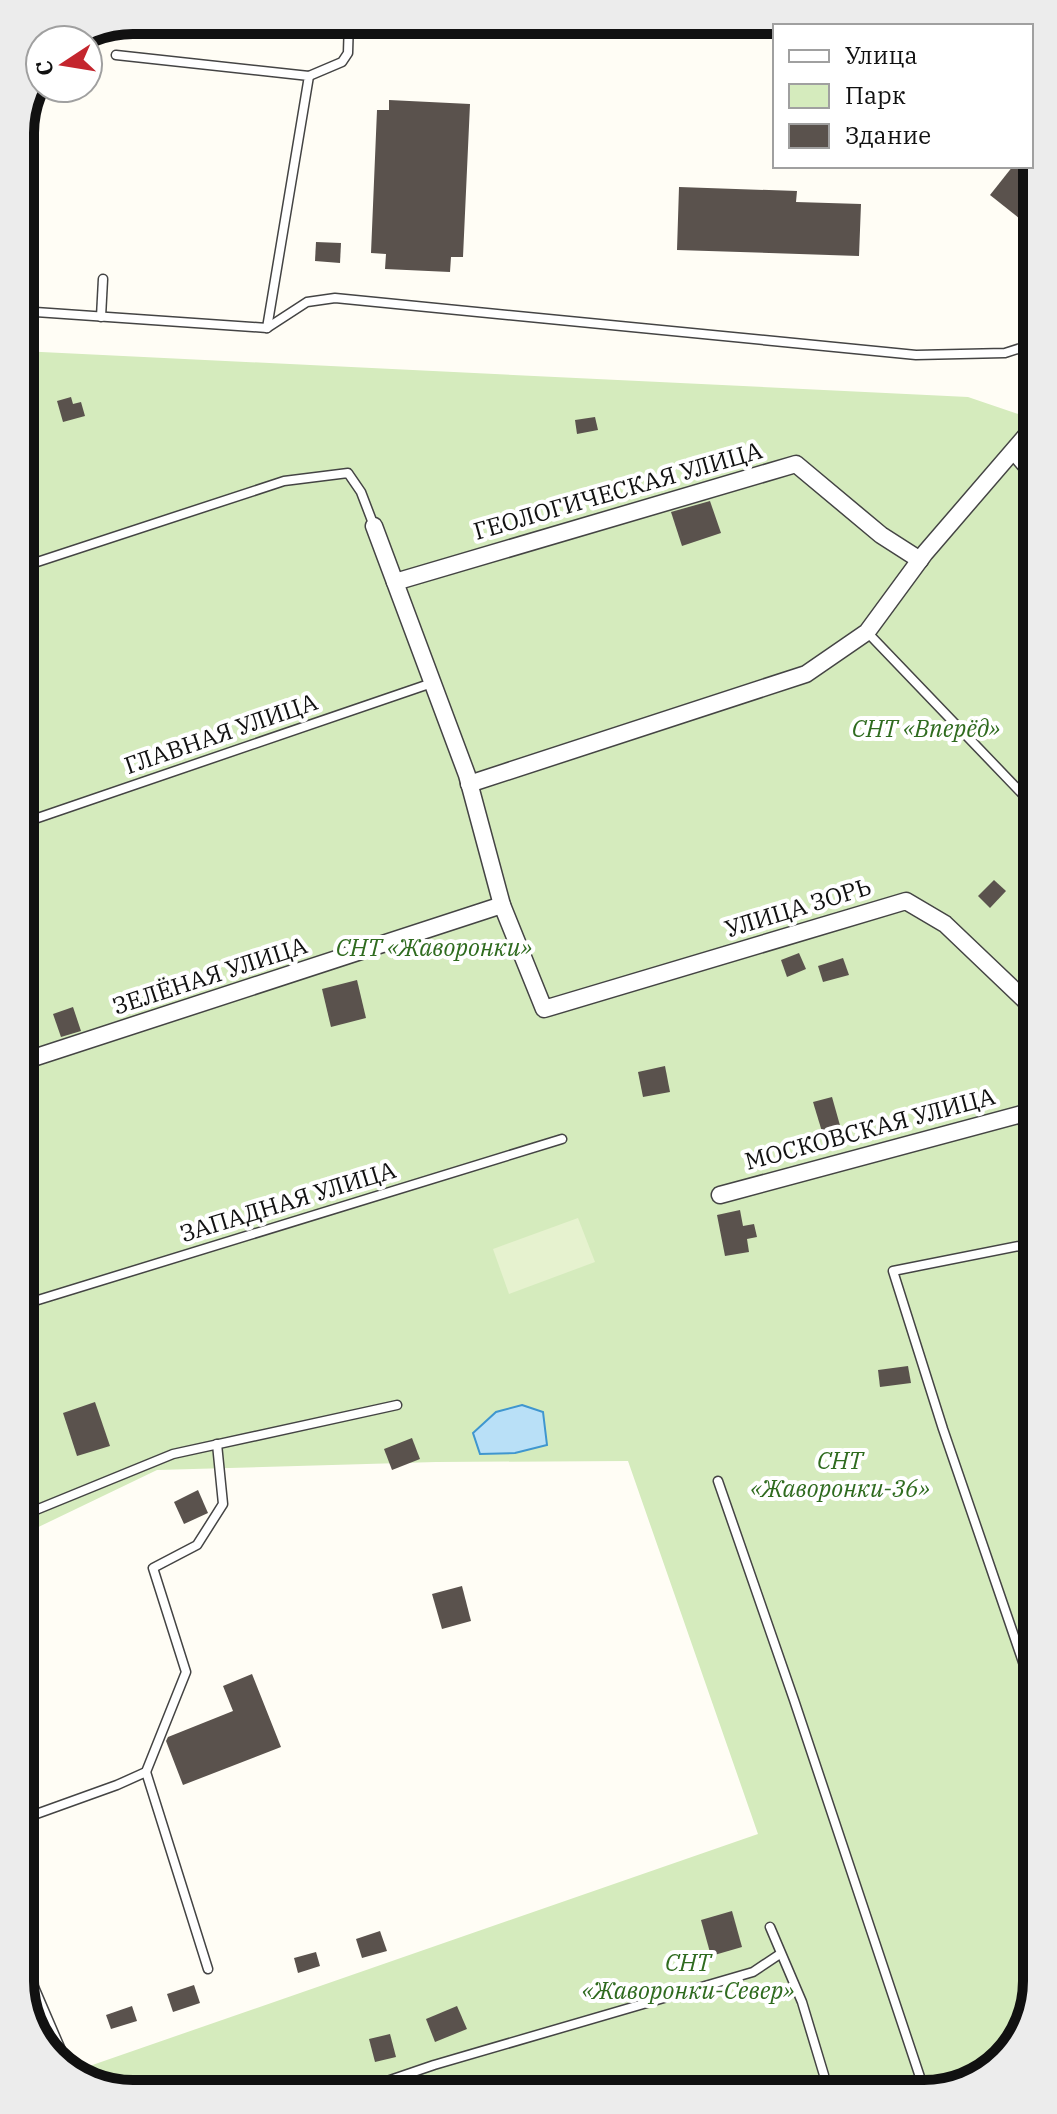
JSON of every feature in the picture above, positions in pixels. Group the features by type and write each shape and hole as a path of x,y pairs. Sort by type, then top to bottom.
{"street":[{"path":"469,784 806,674 867,632 920,560 1023,439"},
{"name":"ГЕОЛОГИЧЕСКАЯ УЛИЦА","path":"395,582 796,464 881,535 920,560"},
{"path":"374,526 469,784 502,905"},
{"name":"УЛИЦА ЗОРЬ","path":"502,905 544,1009 906,901 945,924 1023,998"},
{"name":"ЗЕЛЁНАЯ УЛИЦА","path":"34,1058 502,905"},
{"name":"МОСКОВСКАЯ УЛИЦА","path":"720,1195 1023,1114"}],"lane":[{"path":"116,55 309,76 342,62 348,53 349,34"},
{"path":"267,328 309,76"},
{"path":"101,317 103,279"},
{"path":"34,312 267,328 307,302 335,298 916,355 1005,353 1023,347"},
{"path":"1011,454 1023,468"},
{"path":"34,563 284,481 348,473 361,492 374,526"},
{"path":"867,632 1023,795"},
{"name":"ГЛАВНАЯ УЛИЦА","path":"34,819 432,683"},
{"path":"1017,992 1023,985"},
{"name":"ЗАПАДНАЯ УЛИЦА","path":"34,1301 562,1139"},
{"path":"1023,1245 893,1271 1023,1662"},
{"path":"34,1511 173,1454 397,1405"},
{"path":"208,1969 146,1772 186,1672 153,1568 197,1545 223,1504 217,1444"},
{"path":"718,1481 921,2080"},
{"path":"34,1815 146,1772"},
{"path":"770,1927 802,2002 824,2075 823,2080"},
{"path":"391,2080 463,2056 753,1972 780,1954"},
{"path":"35,1989 60,2048"}],"green space":[{"name":"СНТ «Жаворонки»","path":"34,352 968,397 1023,416 1023,1981 1020,2007 998,2046 974,2067 943,2078 924,2080 126,2080 101,2075 85,2068 758,1834 628,1461 436,1462 157,1470 34,1529"},
{"path":"578,1218 595,1262 509,1294 493,1249"}],"water":[{"path":"522,1405 543,1412 547,1445 515,1453 480,1454 473,1433 496,1412"}],"building":[{"path":"389,100 470,104 463,257 451,257 450,272 385,269 386,254 371,253 377,110 389,110"},
{"path":"1011,168 1023,171 1023,221 990,195"},
{"path":"679,187 797,191 796,202 861,204 859,256 677,250"},
{"path":"316,242 341,243 340,263 315,261"},
{"path":"71,397 73,404 81,402 85,416 63,422 57,401"},
{"path":"595,417 598,430 577,434 575,420"},
{"path":"710,501 721,533 682,546 671,512"},
{"path":"994,880 1006,891 990,908 978,896"},
{"path":"799,953 806,969 787,977 781,960"},
{"path":"843,958 849,975 823,982 818,966"},
{"path":"357,980 366,1018 331,1027 322,989"},
{"path":"73,1007 81,1031 61,1037 53,1014"},
{"path":"665,1066 670,1092 643,1097 638,1072"},
{"path":"832,1097 841,1129 823,1135 813,1102"},
{"path":"740,1210 743,1226 754,1224 757,1237 747,1239 749,1252 725,1256 717,1215"},
{"path":"908,1366 911,1383 880,1387 878,1370"},
{"path":"95,1402 110,1446 77,1456 63,1413"},
{"path":"412,1438 420,1459 392,1470 384,1449"},
{"path":"198,1490 208,1513 184,1524 174,1502"},
{"path":"462,1586 471,1621 442,1629 432,1594"},
{"path":"252,1674 281,1747 183,1785 166,1741 168,1737 233,1711 223,1686"},
{"path":"732,1911 742,1947 711,1956 701,1920"},
{"path":"380,1931 387,1951 362,1958 356,1939"},
{"path":"316,1952 320,1966 298,1973 294,1958"},
{"path":"194,1985 200,2003 173,2012 167,1994"},
{"path":"132,2006 137,2021 111,2029 106,2015"},
{"path":"457,2006 467,2029 435,2042 426,2019"},
{"path":"390,2034 396,2057 375,2062 369,2039"}],"park label":[{"name":"СНТ «Вперёд»","path":"926,729"},
{"name":"СНТ «Жаворонки-36»","path":"840,1475"},
{"name":"СНТ «Жаворонки-Север»","path":"688,1977"}]}
